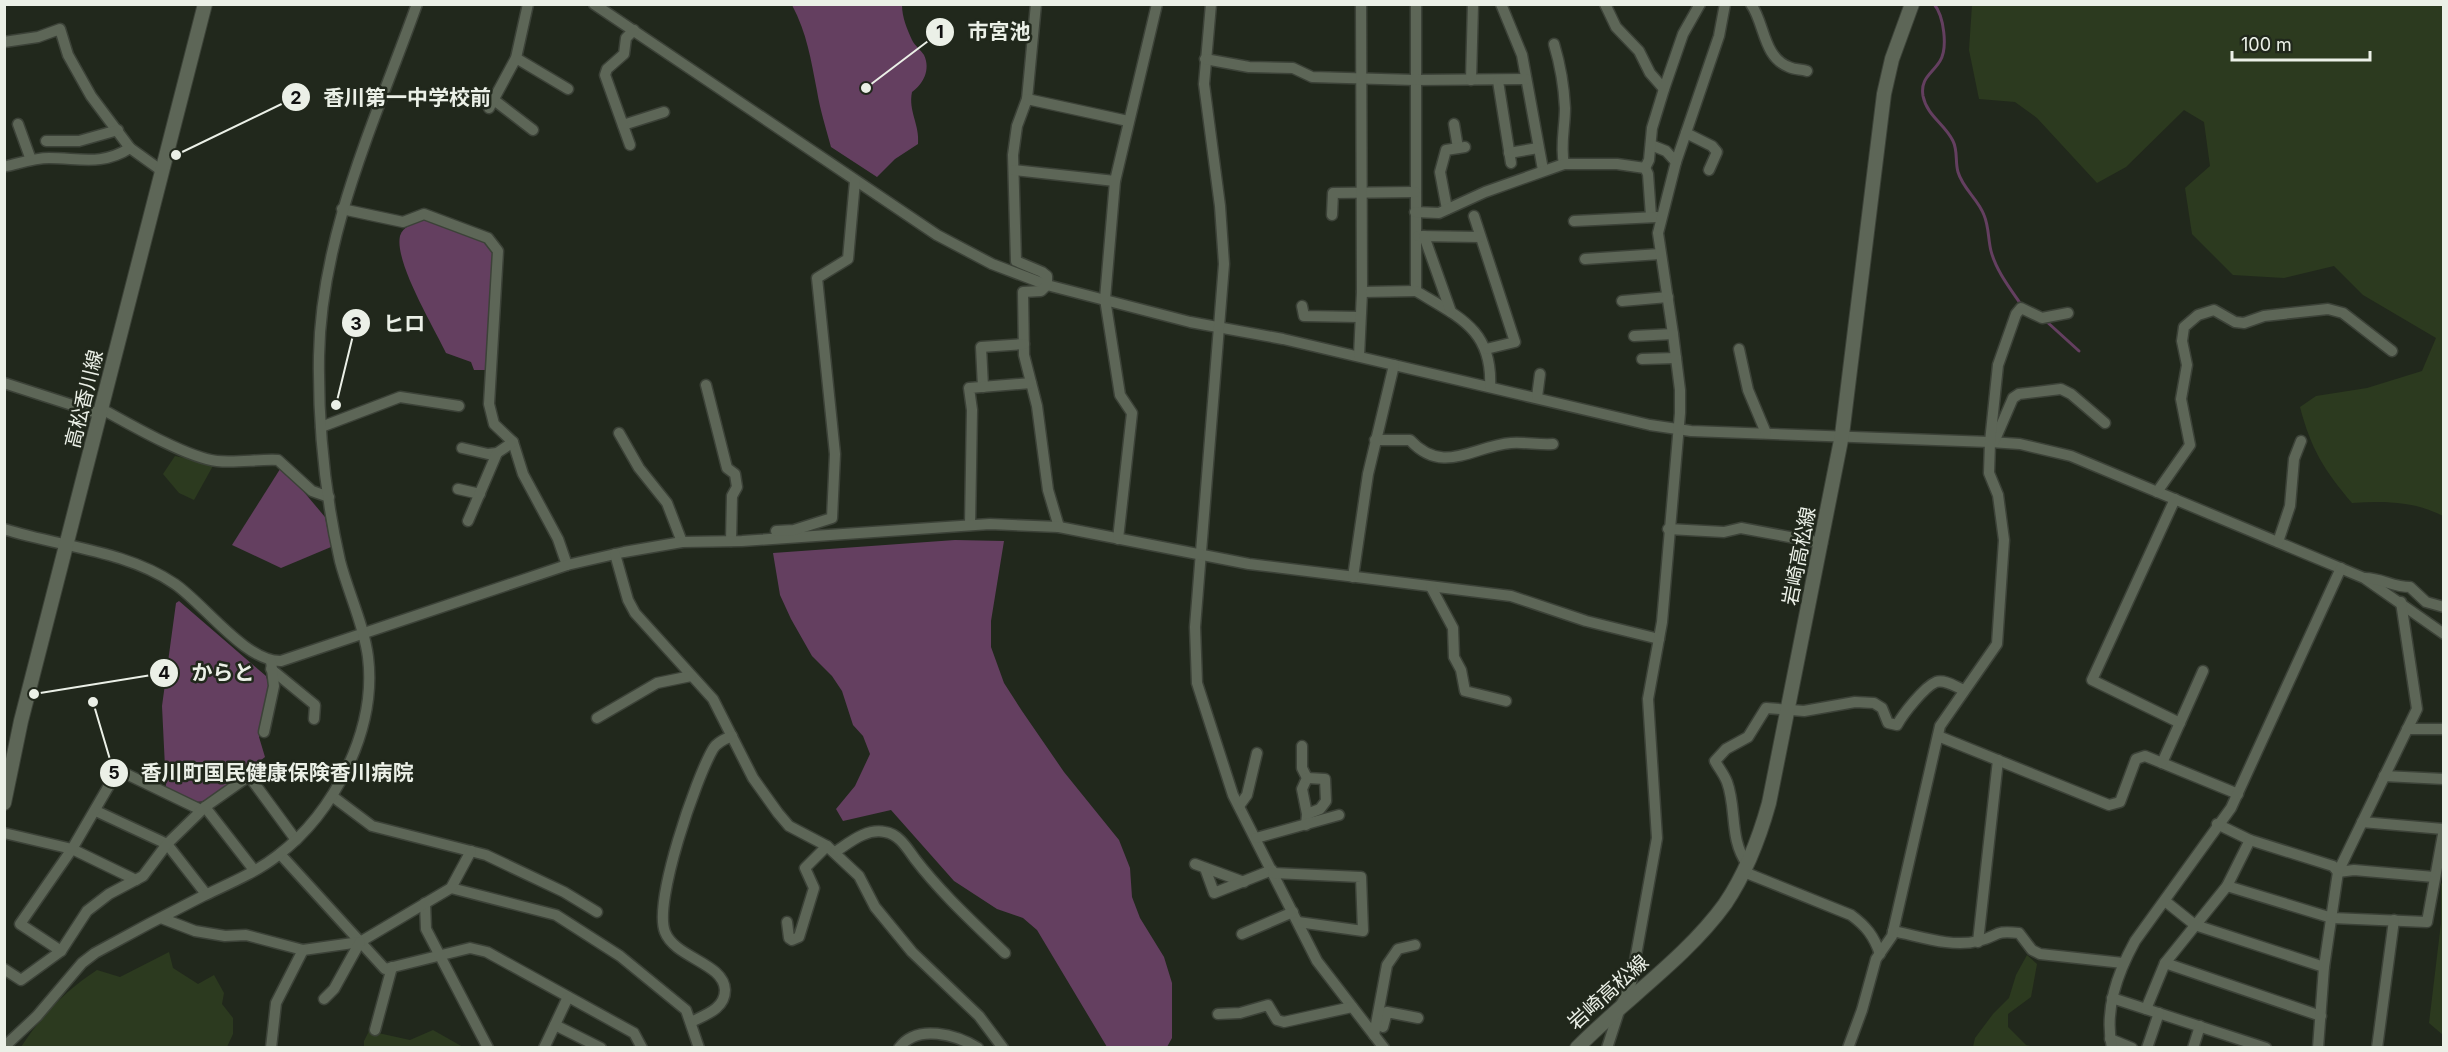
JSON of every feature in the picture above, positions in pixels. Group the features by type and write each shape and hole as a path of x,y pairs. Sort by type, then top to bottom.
{"main road":[{"name":"高松香川線","path":"4,804 21,721 205,4"},
{"name":"岩崎高松線","path":"1577,1047 1702,932 1725,903 1759,838 1822,543 1842,435 1884,94 1892,59 1912,4"}],"street":[{"path":"4,1047 82,963 95,953 254,870 280,854 320,814 343,779 359,738 368,691 368,656 340,560 329,497 321,427 319,356 322,301 330,252 342,209 417,4"},
{"path":"528,4 516,58 491,104 533,130"},
{"path":"594,4 855,181 956,246 1047,285 1220,329 1359,356 1678,430 1992,442 2020,444 2071,456 2364,578 2444,633"},
{"path":"1036,4 1027,99 1017,126 1014,170 1016,261 1047,276 1047,285 1041,291 1023,292 1024,344 1037,406 1048,490 1059,527"},
{"path":"1118,539 1132,413 1120,395 1105,298 1115,181 1157,4"},
{"path":"1211,4 1205,59 1205,103 1223,233 1220,329 1210,413 1194,652 1197,683 1239,806 1317,961 1379,1041"},
{"path":"1359,356 1362,292 1361,4"},
{"path":"1416,4 1415,212 1420,236 1451,312"},
{"path":"1471,80 1473,4"},
{"path":"1501,4 1522,55 1543,170"},
{"path":"1605,4 1616,27 1639,51 1650,73 1664,89"},
{"path":"1607,1047 1631,983 1657,838 1648,699 1659,639 1680,390 1658,233 1645,168 1651,145 1652,128 1664,89 1683,34 1700,4"},
{"path":"1655,217 1719,36 1725,4"},
{"path":"1751,4 1769,48 1778,61 1791,68 1808,71"},
{"path":"4,42 38,37 60,29 68,55 78,76 130,148 162,171"},
{"path":"630,145 605,75 607,69 624,54 626,38 634,30"},
{"path":"1554,44 1560,62 1565,107 1564,164"},
{"path":"516,58 568,89"},
{"path":"1205,59 1249,67 1293,68 1312,76 1415,80 1526,79"},
{"path":"1498,81 1510,158 1538,148"},
{"path":"1027,99 1128,121"},
{"path":"623,125 664,112"},
{"path":"18,124 31,160"},
{"path":"1448,208 1440,172 1446,150 1461,148 1454,124"},
{"path":"45,141 79,141 118,130"},
{"path":"1686,133 1712,146 1717,152 1709,170"},
{"path":"1651,145 1666,151 1676,162"},
{"path":"7,166 46,158 99,160 115,158 130,148"},
{"path":"1415,212 1439,213 1543,170 1564,164 1617,164 1645,168"},
{"path":"1014,170 1115,181"},
{"path":"737,541 748,534 794,530 832,518 835,454 817,278 848,259 855,181"},
{"path":"1332,215 1333,193 1415,192"},
{"path":"342,209 403,222 424,214 488,238 498,251 489,404 494,424 513,442 523,474 558,539 567,565"},
{"path":"1474,216 1515,342 1486,349"},
{"path":"1574,221 1655,217"},
{"path":"1420,236 1480,237"},
{"path":"1416,291 1420,236"},
{"path":"1585,259 1660,254"},
{"path":"1362,292 1416,291 1471,326 1486,349 1491,372 1490,387"},
{"path":"1622,301 1668,297"},
{"path":"1302,306 1304,316 1360,317"},
{"path":"1848,1047 1880,954 1893,931 1940,726 1997,644 2000,631 2004,540 1998,495 1989,473 1998,365 2016,314 2021,308 2042,318 2068,313"},
{"path":"2157,492 2190,445 2181,399 2187,365 2182,341 2184,327 2198,315 2214,310 2235,322 2244,323 2264,316 2328,309 2343,313 2392,351"},
{"path":"1634,336 1673,334"},
{"path":"983,387 981,347 1024,344"},
{"path":"1740,349 1748,390 1766,433"},
{"path":"1642,359 1676,358"},
{"path":"1353,577 1375,440 1394,365"},
{"path":"1537,397 1540,374"},
{"path":"4,383 101,411 202,458 218,462 278,460 312,491 329,497"},
{"path":"970,525 972,410 969,388 1031,383"},
{"path":"706,385 728,468 735,474 737,487 732,496 737,541"},
{"path":"1992,442 2013,398 2019,394 2061,389 2071,394 2105,423"},
{"path":"321,427 400,397 459,406"},
{"path":"618,433 639,468 667,503 682,542"},
{"path":"1375,440 1410,440 1422,453 1454,458 1509,443 1553,444"},
{"path":"2278,542 2290,506 2294,459 2301,441"},
{"path":"462,448 488,454 496,453 513,442"},
{"path":"468,521 496,453"},
{"path":"458,489 480,494"},
{"path":"2175,499 2092,680 2180,723"},
{"path":"271,665 567,565 615,554 682,542 737,541 970,525 1020,524 1059,527 1200,556 1510,596 1586,621 1659,639"},
{"path":"1668,529 1724,532 1741,528 1822,543"},
{"path":"4,529 121,560 162,576 199,604 251,652 271,665 315,705 314,718"},
{"path":"615,554 628,600 635,613 713,699 753,778 789,826 831,849 859,876 875,907 912,952 979,1016 1003,1047"},
{"path":"2132,1047 2111,1043 2112,998 2123,963 2134,941 2197,858 2238,794 2341,568"},
{"path":"2364,578 2377,578 2398,587 2410,587 2426,602 2444,607"},
{"path":"1431,587 1453,628 1454,657 1461,670 1465,691 1506,701"},
{"path":"2318,1047 2324,967 2338,872 2417,709 2401,602"},
{"path":"264,732 274,687 271,665"},
{"path":"2162,764 2203,671"},
{"path":"597,718 657,683 691,676"},
{"path":"1880,954 1875,940 1851,915 1745,868 1734,834 1727,782 1715,761 1726,749 1748,737 1766,708 1804,711 1855,702 1874,703 1882,708 1888,723 1897,725 1914,703 1936,682 1945,682 1964,690"},
{"path":"2407,729 2444,729"},
{"path":"691,1022 718,1008 723,1001 724,982 718,974 674,946 662,923 664,900 679,835 714,747 732,736"},
{"path":"1938,736 2109,805 2120,802 2136,759 2145,756 2238,794"},
{"path":"1302,746 1302,768 1307,778"},
{"path":"1239,806 1247,795 1257,753"},
{"path":"1978,942 1998,760"},
{"path":"61,951 20,924 72,849 118,770 203,808 254,870"},
{"path":"4,969 21,980 61,951 87,911 109,894 144,876 167,844 203,808 249,776 296,840"},
{"path":"2384,776 2444,778"},
{"path":"1307,778 1325,779 1326,801 1307,819"},
{"path":"1307,778 1302,789 1307,819"},
{"path":"332,796 372,826 486,855 564,892 597,912"},
{"path":"96,811 167,844 206,894"},
{"path":"1256,838 1307,819 1339,815"},
{"path":"2227,886 2332,918 2427,922 2443,829 2362,822"},
{"path":"2217,824 2250,840 2333,866 2338,872"},
{"path":"787,922 789,938 792,940 799,937 814,888 805,868 831,849 861,835 876,831 888,832 900,839 928,877 1005,953"},
{"path":"4,833 72,849 136,880"},
{"path":"2146,1009 2165,963 2227,886 2250,840"},
{"path":"161,918 195,931 225,936 246,935 303,950 360,942 451,888 471,850"},
{"path":"280,854 385,969 470,948 487,952 634,1033 642,1047"},
{"path":"1242,934 1295,917 1363,931 1361,877 1272,871 1244,882 1214,893 1200,866 1244,882"},
{"path":"2338,872 2354,870 2434,877"},
{"path":"451,888 556,915 620,956 686,1010 699,1047"},
{"path":"2165,901 2195,925 2324,967"},
{"path":"425,903 426,929 488,1047"},
{"path":"2376,1047 2394,920"},
{"path":"1893,931 1944,942 1978,942 2000,931 2019,933 2032,950 2040,954 2123,963"},
{"path":"324,999 334,989 360,942"},
{"path":"1379,1041 1387,965 1398,949 1415,945"},
{"path":"271,1047 276,1003 303,950"},
{"path":"2165,963 2321,1016"},
{"path":"375,1030 392,967"},
{"path":"544,1047 568,997"},
{"path":"2112,998 2200,1026 2236,1043 2266,1047"},
{"path":"1218,1014 1240,1013 1268,1005 1277,1020 1284,1022 1352,1007"},
{"path":"1379,1041 1387,1012 1418,1018"},
{"path":"2147,1047 2159,1013"},
{"path":"555,1025 601,1047"},
{"path":"2193,1047 2200,1026"},
{"path":"15,1047 22,1036 21,1031"},
{"path":"899,1047 910,1038 940,1034 962,1038 978,1047"}],"green space":[{"path":"1972,5 2443,5 2443,516 2421,507 2399,503 2352,503 2334,480 2314,447 2300,407 2316,396 2367,388 2422,371 2436,338 2363,295 2334,266 2284,278 2233,275 2192,234 2185,188 2210,166 2204,122 2184,110 2126,167 2097,183 2037,118 2015,102 1979,99 1969,50"},
{"path":"175,456 214,464 194,500 179,493 163,474"},
{"path":"2443,882 2443,1035 2429,1023 2441,923 2441,884"},
{"path":"169,952 173,968 198,984 214,975 224,993 222,1004 233,1018 233,1034 227,1047 21,1047 55,1004 97,970 120,977"},
{"path":"2027,955 2037,964 2031,997 2008,1014 2008,1027 2026,1045 2035,1047 1973,1047 1975,1038 1993,1014 2009,998 2016,975"},
{"path":"433,1030 463,1047 364,1047 369,1031 410,1040"}],"shaded area":[{"path":"792,5 902,5 908,32 924,55 927,66 925,76 912,92 911,99 918,144 895,159 877,177 831,147 808,47"},
{"path":"422,220 464,231 483,242 495,256 487,370 474,370 471,362 446,353 409,278 400,248 400,236 406,228"},
{"path":"282,466 325,517 331,547 281,568 232,545"},
{"path":"955,540 1004,541 991,621 991,647 1004,683 1022,711 1064,772 1119,840 1130,868 1132,897 1140,918 1164,957 1172,983 1172,1038 1167,1047 1107,1047 1037,930 1023,918 997,909 954,881 891,810 843,821 836,809 855,786 870,754 863,736 853,725 842,691 832,676 812,656 791,619 780,595 773,553"},
{"path":"179,601 266,676 270,690 259,737 265,757 209,801 194,802 166,788 162,706 176,603"}],"waterway":[{"path":"1934,4 1942,24 1944,48 1940,61 1923,85 1925,103 1953,141 1958,172 1963,184 1984,215 1993,258 2020,303"},
{"path":"2046,321 2079,351"}],"place":[{"name":"市宮池","path":"866,88"},
{"name":"香川第一中学校前","path":"176,155"},
{"name":"ヒロ","path":"336,405"},
{"name":"からと","path":"34,694"},
{"name":"香川町国民健康保険香川病院","path":"93,702"}]}
